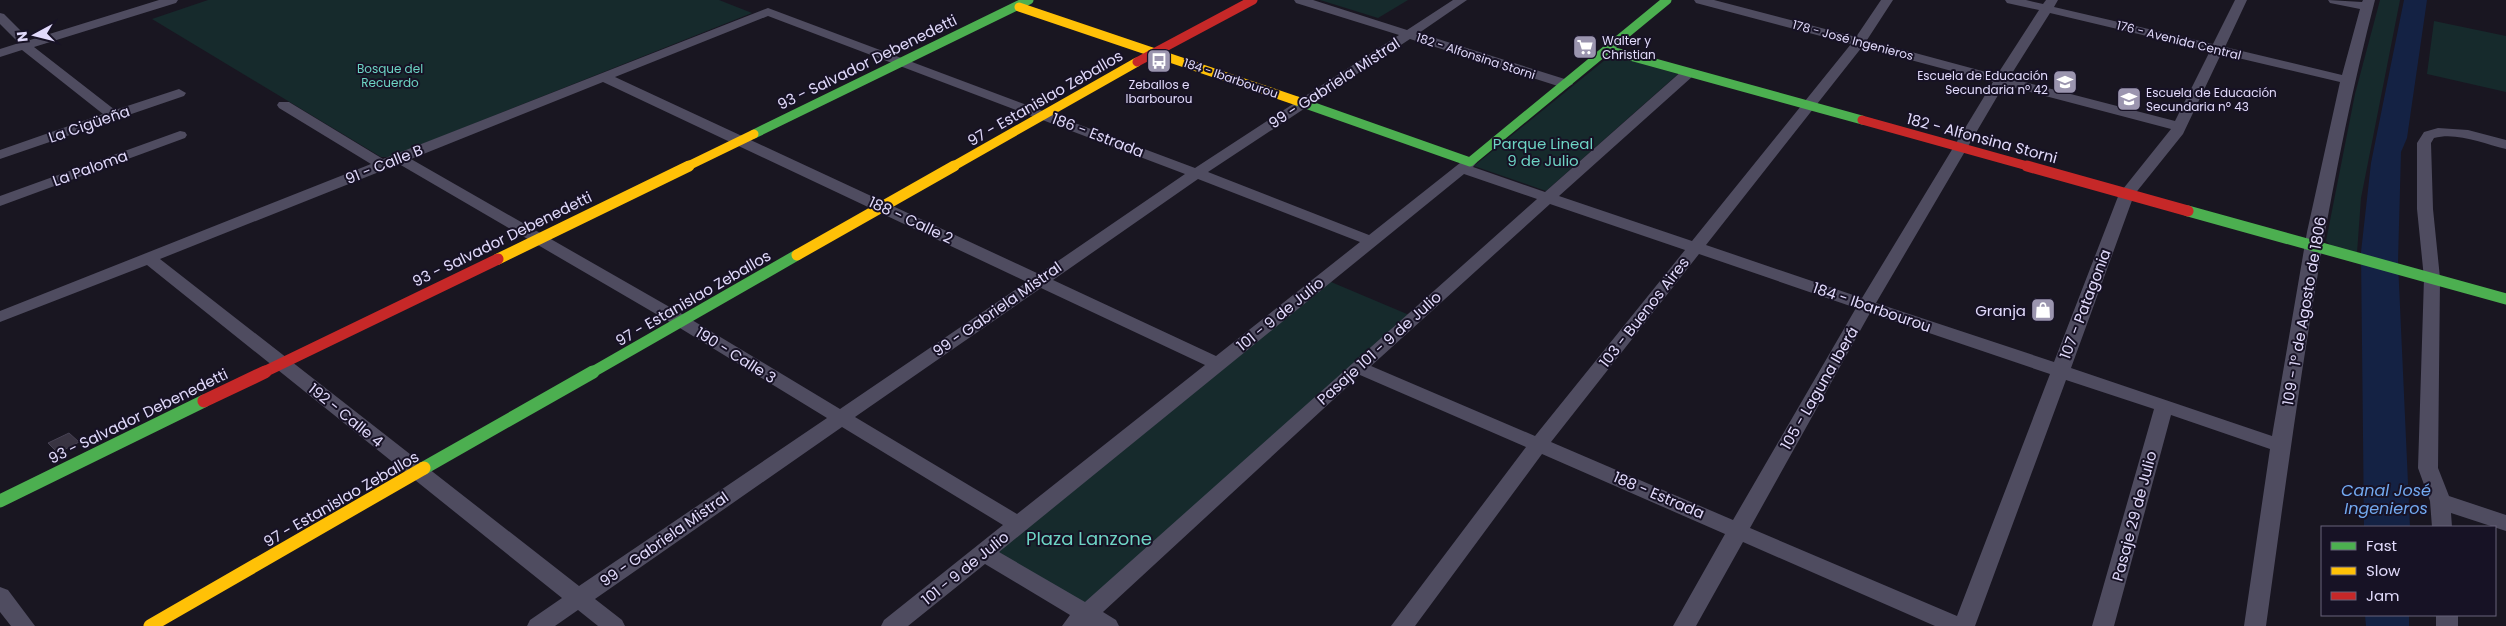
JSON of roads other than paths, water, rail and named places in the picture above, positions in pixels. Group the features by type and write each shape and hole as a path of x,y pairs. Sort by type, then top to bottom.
{"street":[{"path":"0,53 172,0"},
{"name":"93 - Salvador Debenedetti","path":"0,500 1029,0"},
{"name":"97 - Estanislao Zeballos","path":"150,626 681,321 1155,52 1253,0"},
{"name":"182 - Alfonsina Storni","path":"1300,0 1566,84"},
{"name":"99 - Gabriela Mistral","path":"538,626 840,419 1038,280 1197,173 1462,0"},
{"name":"101 - 9 de Julio","path":"892,626 1467,166 1667,0"},
{"name":"178 - José Ingenieros","path":"1700,0 2180,127"},
{"name":"103 - Buenos Aires","path":"1402,626 1539,444 1859,42 1887,0"},
{"name":"176 - Avenida Central","path":"2011,0 2050,4 2218,50 2347,80"},
{"name":"107 - Patagonia","path":"1964,626 2127,194 2180,127 2242,0"},
{"path":"2334,0 2368,4"},
{"name":"105 - Laguna Iberá","path":"1684,626 1866,305 2001,79 2050,4"},
{"name":"109 - 1° de Agosto de 1806","path":"2255,626 2314,245 2347,80 2368,4"},
{"name":"184 - Ibarbourou","path":"1019,6 1304,103 1547,197 2282,446"},
{"name":"186 - Estrada","path":"768,12 1046,115 1371,241"},
{"name":"91 - Calle B","path":"0,318 768,12"},
{"path":"0,17 24,40 26,45 114,116"},
{"name":"182 - Alfonsina Storni","path":"1608,50 2506,299"},
{"name":"Pasaje 101 - 9 de Julio","path":"1080,620 1358,367 1688,73"},
{"name":"188 - Calle 2","path":"604,77 1218,364"},
{"name":"La Cigüeña","path":"0,155 179,93"},
{"path":"284,105 382,165"},
{"path":"2442,526 2440,501 2428,468 2432,278 2425,209 2424,143 2429,135 2434,133 2453,132 2506,145"},
{"name":"La Paloma","path":"0,201 180,135"},
{"name":"190 - Calle 3","path":"399,158 681,321 840,419 1019,525"},
{"name":"192 - Calle 4","path":"150,259 614,626"},
{"name":"188 - Estrada","path":"1358,367 1738,529 1958,626"},
{"name":"Pasaje 29 de Julio","path":"2103,626 2164,406"},
{"path":"2440,501 2506,522"},
{"path":"984,553 1080,620 1108,626"},
{"path":"0,596 24,626"}],"water":[{"name":"Canal José Ingenieros","path":"2404,0 2427,0 2407,138 2401,152 2398,262 2410,526 2364,526 2361,252 2371,163"},
{"path":"2365,616 2409,616 2409,626 2366,626"}],"place":[{"name":"Walter y Christian","path":"1585,47"},
{"name":"Zeballos e Ibarbourou","path":"1159,61"},
{"name":"Escuela de Educación Secundaria nº 42","path":"2065,82"},
{"name":"Escuela de Educación Secundaria nº 43","path":"2129,99"},
{"name":"Granja","path":"2043,310"}],"park label":[{"name":"Bosque del Recuerdo","path":"390,75"},
{"name":"Parque Lineal 9 de Julio","path":"1543,152"},
{"name":"Plaza Lanzone","path":"1089,538"}]}
